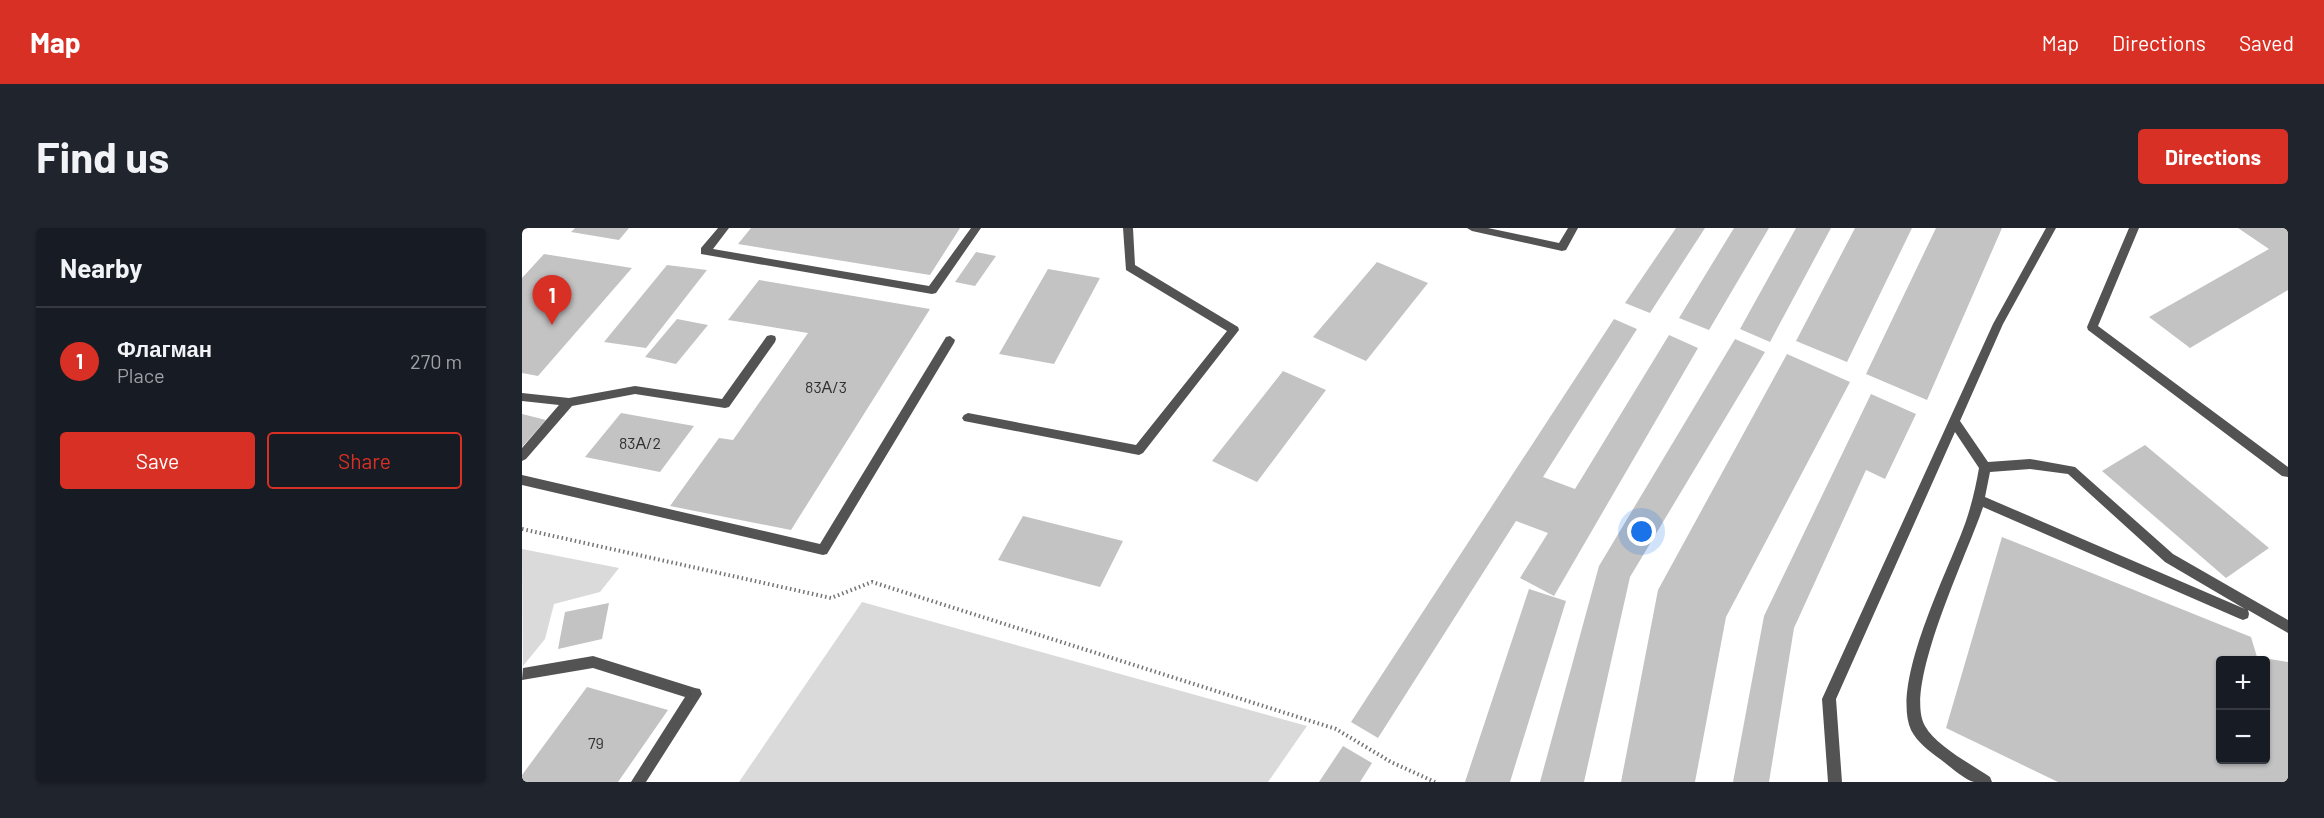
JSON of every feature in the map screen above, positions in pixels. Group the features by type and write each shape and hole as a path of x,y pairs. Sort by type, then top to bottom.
{"lane":[{"path":"724,228 705,251 932,290 976,228"},
{"path":"968,418 1139,450 1234,330 1130,267 1128,228"},
{"path":"1472,228 1562,247 1573,228"},
{"path":"1835,782 1829,699 1998,324 2051,228"},
{"path":"2134,228 2092,327 2286,473 2288,472"},
{"path":"522,397 569,402 634,390 725,404 771,339"},
{"path":"522,480 823,550 950,340"},
{"path":"522,456 569,402"},
{"path":"1954,421 1984,467 1979,500 1920,663 1912,706 1917,728 1935,746 1985,782"},
{"path":"1984,467 2030,464 2071,470 2169,558 2288,627"},
{"path":"1979,500 2243,614"},
{"path":"522,674 593,662 695,694 638,782"}],"path":[{"path":"522,529 831,598 872,582 1336,729 1391,762 1435,782"}],"shaded area":[{"path":"522,549 619,568 600,592 554,604 545,639 523,666"},
{"path":"862,602 1307,726 1268,782 739,782"}],"building":[{"path":"575,228 629,228 619,240 571,232"},
{"path":"751,228 960,228 930,275 738,244"},
{"path":"1676,228 1705,228 1650,313 1625,303"},
{"path":"1734,228 1769,228 1709,330 1679,318"},
{"path":"1796,228 1831,228 1770,342 1740,329"},
{"path":"1855,228 1912,228 1847,362 1796,341"},
{"path":"1936,228 2002,228 1927,400 1866,374"},
{"path":"2238,228 2288,228 2288,290 2190,348 2149,317 2269,249"},
{"path":"976,252 996,256 975,286 955,282"},
{"path":"544,254 632,268 538,376 522,373 522,278"},
{"path":"1377,262 1428,283 1366,361 1313,337"},
{"path":"667,265 707,270 646,348 604,342"},
{"path":"1048,269 1100,278 1054,364 999,354"},
{"path":"759,280 930,309 791,530 670,506 719,438 733,440 808,333 728,320"},
{"path":"677,319 708,325 676,364 645,357"},
{"path":"1614,319 1637,329 1543,477 1575,489 1669,335 1698,348 1554,596 1520,578 1548,533 1516,521 1378,738 1351,722"},
{"path":"1735,339 1765,352 1630,577 1584,782 1540,782 1599,566"},
{"path":"1787,354 1850,382 1726,617 1695,782 1621,782 1658,590"},
{"path":"1283,371 1326,390 1257,482 1212,461"},
{"path":"1871,394 1916,414 1885,479 1866,470 1794,628 1769,782 1733,782 1764,616"},
{"path":"621,413 694,426 660,472 585,457"},
{"path":"522,414 546,420 522,447"},
{"path":"2145,445 2269,548 2226,578 2102,471"},
{"path":"1023,516 1123,541 1100,587 998,560"},
{"path":"2002,537 2251,637 2257,656 2216,656 2216,764 2270,764 2270,659 2288,662 2288,782 2058,782 1946,728"},
{"path":"1529,589 1566,601 1510,782 1465,782"},
{"path":"609,603 602,639 558,649 565,612"},
{"path":"587,687 668,710 618,782 522,782 522,775"},
{"path":"1343,746 1372,763 1360,782 1319,782"}],"place":[{"name":"Флагман","path":"552,325"}]}
